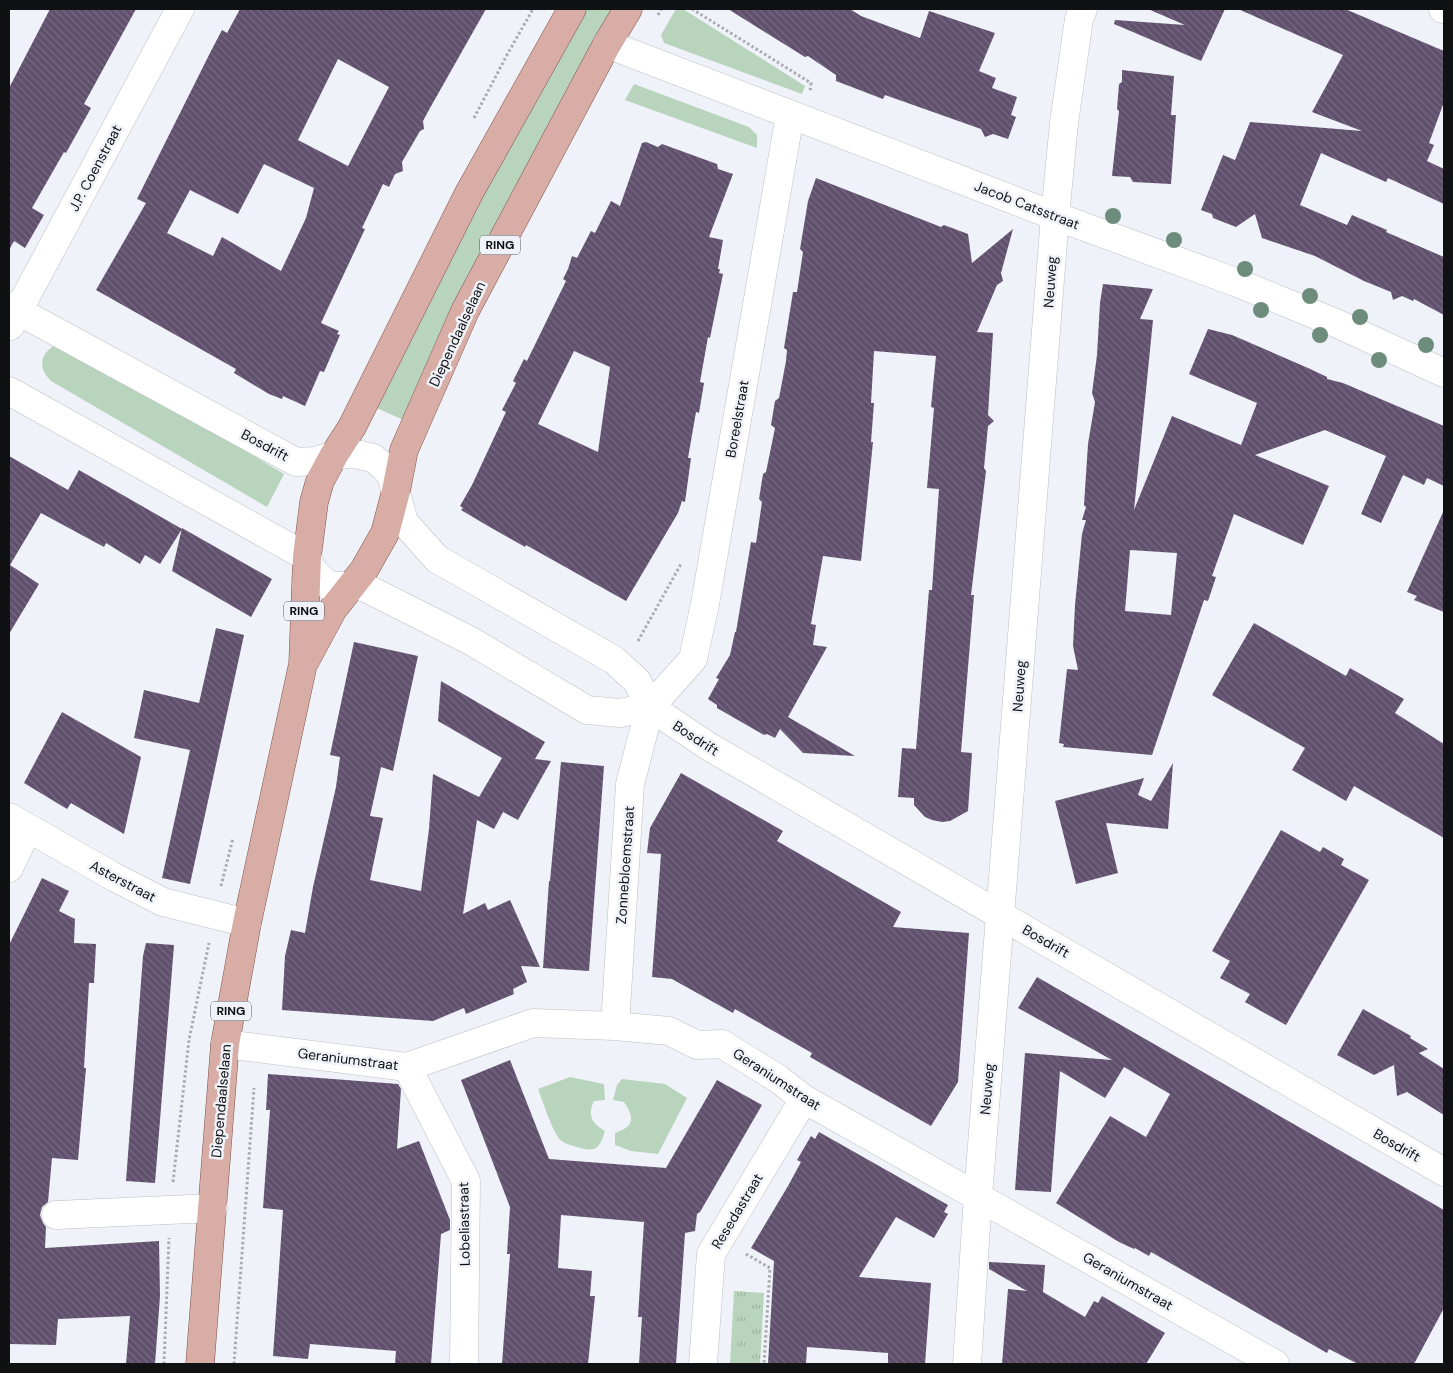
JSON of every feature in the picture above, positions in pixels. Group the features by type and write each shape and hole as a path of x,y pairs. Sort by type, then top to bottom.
{"main road":[{"name":"Diependaalselaan","path":"200,1364 225,1044 246,923 303,664 307,557 314,502 320,481 352,427 469,193 572,9"},
{"name":"Diependaalselaan","path":"303,664 333,609 352,586 385,533 404,450 465,311 607,44 628,9"}],"street":[{"name":"J.P. Coenstraat","path":"12,315 180,9"},
{"name":"Neuweg","path":"967,1364 978,1196 1055,216 1065,114 1082,9"},
{"name":"Jacob Catsstraat","path":"607,44 1055,216 1247,287 1338,324 1444,373"},
{"name":"Boreelstraat","path":"650,707 693,659 798,118"},
{"name":"Bosdrift","path":"12,315 296,462 316,461 334,455 355,454 373,458 384,466 391,475 404,522 437,559 614,660 636,681 650,707 708,746 1444,1172"},
{"path":"9,390 307,557 313,571 328,586 366,588 471,641 588,710 620,712 650,707"},
{"name":"Zonnebloemstraat","path":"615,1026 630,784 650,707"},
{"path":"9,868 19,823"},
{"name":"Asterstraat","path":"19,823 114,877 163,902 246,923"},
{"name":"Geraniumstraat","path":"225,1044 408,1067 533,1024 615,1026 669,1031 697,1045 722,1044 777,1078 804,1099 1275,1364"},
{"name":"Lobeliastraat","path":"408,1067 466,1181 464,1364"},
{"name":"Resedastraat","path":"703,1364 711,1254 804,1099"},
{"path":"56,1215 212,1208"}],"path":[{"path":"692,9 811,83 798,118"},
{"path":"637,643 690,548 717,536"},
{"path":"234,1364 256,1048"},
{"path":"721,1238 770,1268 764,1364"}],"green space":[{"path":"581,9 616,9 406,421 374,407 475,205"},
{"path":"676,9 683,9 805,86 802,94 664,43 661,35"},
{"path":"634,84 749,127 757,135 757,148 625,100"},
{"path":"57,344 72,346 284,474 267,507 51,381 44,371 42,361 47,352"},
{"path":"570,1077 604,1084 605,1100 594,1101 591,1111 594,1122 605,1131 598,1147 594,1149 581,1148 565,1143 560,1139 549,1120 538,1089"},
{"path":"622,1079 665,1084 687,1098 658,1154 631,1151 615,1145 615,1133 626,1128 631,1121 630,1113 624,1102 613,1100 617,1085"},
{"path":"734,1291 764,1293 760,1364 730,1364"}],"building":[{"path":"50,9 136,9 84,104 91,108 32,208 44,215 25,248 14,241 9,250 9,88"},
{"path":"240,9 486,9 423,121 424,129 420,131 402,162 403,171 395,174 389,187 383,184 362,228 365,229 321,323 339,331 337,334 340,335 324,372 320,371 305,406 283,396 282,399 269,394 234,373 236,369 96,290 146,203 137,199 211,51 222,30 227,33","holes":["338,59 389,87 348,166 298,140","264,164 314,188 306,218 281,271 222,237 213,256 167,233 190,190 238,214"]},
{"path":"728,9 850,9 861,16 920,38 929,11 995,33 979,71 996,78 992,88 1017,97 1011,115 1016,117 1008,139 993,134 985,137 981,129 885,95 883,99 836,81 836,75 808,56 805,57"},
{"path":"1148,9 1225,9 1201,61 1114,24 1115,20 1185,25"},
{"path":"1238,9 1345,9 1444,51 1444,102 1429,143 1434,145 1427,161 1444,169 1444,204 1388,178 1386,182 1321,153 1300,205 1347,225 1352,215 1444,257 1444,315 1414,299 1413,301 1402,296 1393,300 1391,292 1364,281 1315,256 1262,238 1255,214 1236,227 1213,218 1212,214 1201,210 1223,155 1235,160 1250,122 1362,131 1312,112 1343,55"},
{"path":"1122,70 1174,76 1171,115 1176,115 1171,184 1133,182 1130,177 1112,176 1119,111 1117,109 1119,84 1122,82"},
{"path":"646,142 658,147 662,144 717,164 718,169 733,174 709,237 723,240 718,269 720,269 719,273 723,274 710,338 708,337 700,382 704,383 699,413 696,412 688,458 691,458 685,502 682,501 678,513 626,601 488,526 461,510 463,508 460,506 472,485 506,412 502,410 516,383 513,381 524,359 527,361 566,281 563,279 572,256 577,258 591,231 595,233 611,201 620,206 642,143","holes":["574,351 610,367 598,452 538,424"]},
{"path":"816,178 941,227 944,225 968,234 972,263 1013,229 1001,273 1003,281 997,285 977,332 993,333 988,415 994,421 988,426 984,468 986,471 971,595 974,595 961,752 972,753 968,811 950,821 942,822 925,817 914,805 914,798 898,797 902,748 916,749 929,590 932,590 939,489 927,488 934,408 931,407 936,356 874,351 871,403 874,403 871,442 873,442 861,561 823,556 811,624 816,625 813,645 827,647 788,717 855,756 803,753 780,729 775,738 767,734 764,735 717,708 717,705 708,699 719,679 716,678 730,655 736,632 751,542 756,543 762,502 759,499 763,474 766,472 775,428 771,425 775,401 779,398 786,361 787,350 784,348 793,292 797,292 803,252 800,249 808,201"},
{"path":"1103,284 1153,289 1140,319 1153,320 1134,510 1172,416 1241,445 1257,403 1189,374 1208,329 1232,335 1308,368 1327,377 1327,379 1343,383 1444,426 1444,486 1427,478 1424,485 1403,475 1381,523 1361,514 1386,456 1325,430 1255,455 1329,486 1303,545 1234,514 1212,576 1216,577 1208,601 1204,600 1152,755 1063,747 1064,744 1059,743 1067,669 1078,670 1073,646 1075,605 1082,534 1086,520 1082,520 1086,507 1084,505 1088,444 1095,402 1092,393 1097,355","holes":["1130,550 1177,553 1171,615 1125,611"]},
{"path":"9,456 68,490 79,470 182,529 160,564 145,555 140,564 106,543 104,547 41,513 10,565 39,584 9,634"},
{"path":"1444,510 1444,612 1414,600 1417,596 1407,592"},
{"path":"182,528 272,579 251,617 172,571"},
{"path":"1254,623 1346,676 1350,668 1404,699 1395,713 1444,744 1444,838 1354,786 1346,801 1292,770 1305,748 1212,695"},
{"path":"216,628 244,635 190,884 162,878 190,750 134,738 144,690 199,703"},
{"path":"354,642 418,656 393,771 381,767 370,816 383,818 370,880 421,891 429,829 433,774 479,797 502,758 438,721 441,681 545,742 535,759 551,761 518,820 503,812 494,829 477,820 463,914 485,903 488,910 510,900 540,967 521,966 527,982 513,989 514,994 466,1014 464,1008 433,1021 282,1010 285,956 291,930 305,933 313,887 336,787 340,757 330,755"},
{"path":"62,712 141,757 124,834 71,803 67,809 24,783"},
{"path":"561,762 604,766 589,971 543,968 549,881"},
{"path":"1173,763 1168,829 1106,823 1118,873 1076,884 1055,801 1144,778 1138,795 1151,801"},
{"path":"681,773 783,831 777,841 901,912 893,927 969,933 958,1082 931,1126 810,1057 812,1053 735,1009 733,1013 672,979 652,977 661,854 647,853 650,828"},
{"path":"1281,830 1320,852 1323,847 1344,859 1341,865 1369,880 1286,1025 1245,1002 1250,994 1220,978 1230,961 1212,951"},
{"path":"42,878 69,891 59,911 75,919 74,943 96,944 94,983 89,983 84,1068 86,1068 78,1160 52,1158 48,1202 42,1207 40,1215 46,1227 45,1248 159,1241 160,1296 155,1364 126,1364 130,1316 58,1319 56,1345 9,1344 9,945"},
{"path":"146,943 174,945 155,1183 126,1181 143,956"},
{"path":"1037,977 1444,1210 1444,1308 1414,1364 1358,1364 1329,1349 1327,1353 1151,1252 1149,1256 1119,1242 1056,1203 1110,1116 1146,1137 1170,1094 1124,1067 1105,1098 1060,1071 1051,1192 1015,1190 1025,1053 1112,1060 1018,1008"},
{"path":"1363,1009 1411,1036 1410,1038 1428,1049 1419,1053 1444,1069 1444,1115 1407,1092 1397,1096 1394,1065 1374,1075 1337,1055"},
{"path":"510,1060 549,1159 666,1168 717,1080 762,1105 700,1212 697,1214 695,1231 685,1233 676,1364 639,1364 642,1317 638,1317 644,1222 561,1215 558,1268 592,1271 590,1296 595,1296 588,1364 502,1364 510,1254 507,1254 510,1207 461,1080"},
{"path":"268,1074 398,1084 401,1089 397,1149 419,1141 450,1220 450,1230 441,1234 431,1364 395,1364 396,1351 310,1344 308,1359 273,1356 283,1210 263,1208 270,1110 266,1110"},
{"path":"819,1132 948,1205 944,1212 948,1214 934,1238 896,1217 859,1277 931,1283 925,1364 888,1364 888,1353 807,1347 806,1364 768,1364 774,1261 751,1248 801,1162 797,1160 811,1136 815,1139"},
{"path":"989,1262 1045,1265 1043,1292 1085,1317 1094,1301 1098,1303 1102,1296 1165,1333 1146,1364 1002,1364 1008,1289 1027,1291 989,1269"}]}
